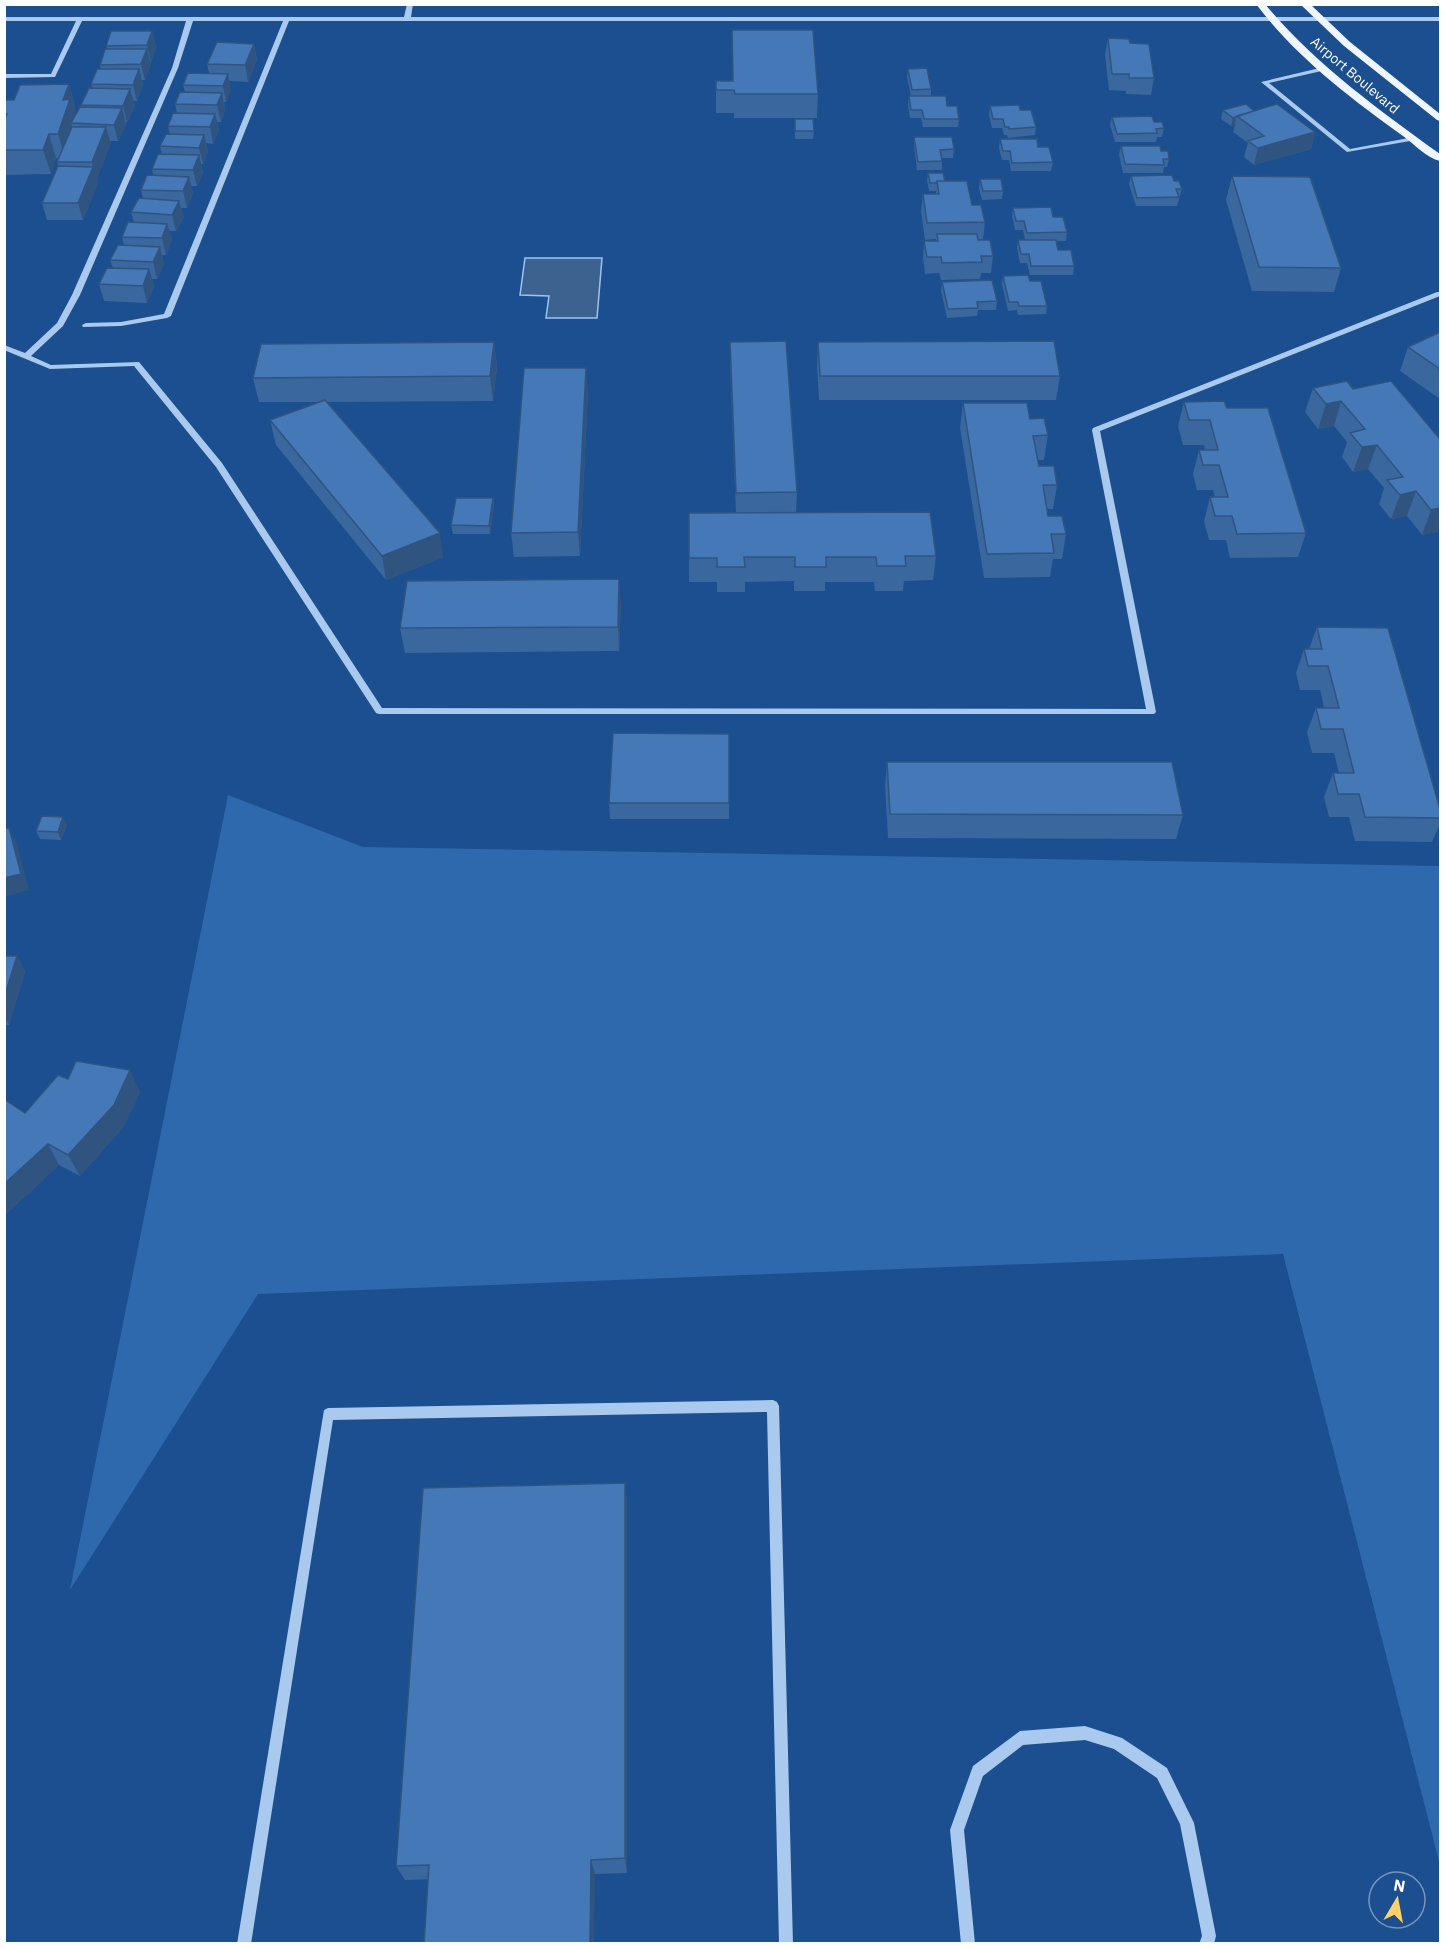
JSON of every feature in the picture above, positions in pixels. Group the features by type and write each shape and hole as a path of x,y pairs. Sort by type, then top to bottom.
{"main road":[{"name":"Airport Boulevard","path":"1260,4 1272,20 1362,103 1440,158"},
{"name":"Airport Boulevard","path":"1304,4 1318,19 1440,118"}],"street":[{"path":"407,20 410,4"},
{"path":"4,19 1440,19"},
{"path":"4,76 53,76 80,19"},
{"path":"26,357 60,324 76,295 183,49 190,19"},
{"path":"86,325 121,324 167,316 287,19"},
{"path":"1324,69 1263,82 1348,151 1414,139"},
{"path":"4,347 50,367 136,364 219,465 380,711 1151,712 1096,430 1440,294"},
{"path":"244,1944 328,1413 773,1406 786,1944"},
{"path":"968,1944 957,1830 978,1771 1020,1738 1085,1733 1117,1743 1162,1773 1187,1823 1209,1936 1206,1944"}],"shaded area":[{"path":"525,258 602,258 597,318 546,318 549,296 520,295"},
{"path":"228,795 363,847 1440,866 1440,1865 1283,1254 258,1294 70,1590"}],"building":[{"path":"732,30 813,30 818,94 735,94 734,90 716,90 716,81 733,81"},
{"path":"111,31 152,31 147,45 106,46"},
{"path":"1108,38 1129,39 1130,43 1149,44 1154,78 1129,78 1129,74 1112,74"},
{"path":"217,42 254,44 245,65 207,64"},
{"path":"105,49 147,49 141,64 100,65"},
{"path":"927,68 931,89 912,90 908,69"},
{"path":"97,69 139,69 133,85 91,84"},
{"path":"188,73 228,74 223,86 183,85"},
{"path":"69,84 63,100 70,99 58,134 49,134 43,150 4,150 4,120 7,114 4,114 4,100 14,100 20,85"},
{"path":"89,88 130,89 123,106 81,105"},
{"path":"180,92 222,93 217,105 175,104"},
{"path":"909,96 946,96 947,106 957,106 959,119 924,119 922,110 911,110"},
{"path":"1246,104 1254,111 1233,118 1223,110"},
{"path":"1277,104 1315,132 1258,148 1248,141 1264,136 1237,116"},
{"path":"1019,105 1020,110 1031,110 1036,127 1009,129 1005,127 1003,119 993,119 990,106"},
{"path":"80,107 122,108 114,125 71,123"},
{"path":"173,113 215,114 210,127 168,126"},
{"path":"1152,116 1154,122 1162,122 1164,128 1156,129 1157,133 1117,134 1112,117"},
{"path":"795,119 813,119 814,131 795,131"},
{"path":"72,127 106,127 92,162 57,162"},
{"path":"166,134 204,135 199,148 160,146"},
{"path":"914,137 952,137 954,149 940,150 942,161 918,162"},
{"path":"1000,139 1037,139 1038,147 1049,147 1053,162 1012,163 1010,151 1003,151"},
{"path":"1121,146 1160,146 1161,151 1168,151 1169,159 1163,159 1164,165 1125,164"},
{"path":"158,154 199,155 193,170 152,169"},
{"path":"58,166 93,167 78,203 42,203"},
{"path":"928,173 943,173 945,181 930,183"},
{"path":"147,175 189,177 183,191 141,190"},
{"path":"1172,175 1174,181 1179,181 1182,189 1176,189 1179,197 1137,198 1131,176"},
{"path":"1232,176 1310,177 1341,268 1259,267"},
{"path":"980,179 1001,179 1003,191 983,191"},
{"path":"937,181 967,181 972,205 981,205 985,222 927,223 923,194 939,194"},
{"path":"139,198 179,201 172,215 131,212"},
{"path":"1051,207 1053,217 1063,217 1067,232 1027,233 1024,221 1016,221 1013,208"},
{"path":"128,222 167,224 162,238 122,237"},
{"path":"937,234 977,234 978,240 990,240 993,256 981,256 982,262 942,263 941,257 927,257 924,241 938,241"},
{"path":"1018,240 1056,240 1058,250 1071,250 1074,266 1031,266 1029,254 1021,254"},
{"path":"118,245 160,247 153,262 110,260"},
{"path":"107,268 149,269 143,286 99,284"},
{"path":"1028,275 1030,281 1041,281 1047,306 1019,306 1018,302 1009,302 1003,276"},
{"path":"992,280 997,301 977,302 978,308 948,309 942,282"},
{"path":"1440,332 1440,369 1408,347"},
{"path":"786,341 797,492 736,493 730,342"},
{"path":"1054,341 1060,376 820,376 818,342"},
{"path":"494,342 490,376 253,378 261,344"},
{"path":"524,368 586,368 578,532 511,533"},
{"path":"1347,381 1353,389 1391,381 1440,439 1440,508 1431,510 1416,491 1400,495 1387,480 1403,477 1377,445 1362,447 1350,433 1365,429 1341,401 1326,404 1313,388"},
{"path":"325,400 440,533 382,556 270,420"},
{"path":"1224,401 1227,408 1268,408 1306,533 1237,534 1232,516 1215,516 1210,497 1228,497 1219,465 1203,465 1199,450 1218,450 1210,420 1189,420 1184,402"},
{"path":"963,403 1027,403 1030,419 1044,418 1048,435 1033,436 1039,466 1054,466 1057,485 1043,485 1048,516 1062,516 1066,534 1051,534 1054,553 987,554"},
{"path":"456,498 493,498 489,526 451,525"},
{"path":"930,512 936,556 905,556 906,566 877,566 876,557 826,557 826,567 795,567 795,557 744,557 745,567 717,567 717,558 689,558 689,513"},
{"path":"619,579 618,627 400,628 407,581"},
{"path":"1317,627 1388,628 1440,809 1440,818 1365,817 1359,794 1338,794 1333,773 1354,773 1343,729 1321,729 1316,708 1339,708 1328,666 1308,666 1304,649 1322,649"},
{"path":"613,733 729,734 729,803 609,803"},
{"path":"887,762 1172,762 1183,815 890,814"},
{"path":"42,816 63,817 58,832 36,831"},
{"path":"9,828 21,874 4,878 4,829"},
{"path":"4,956 17,956 4,998"},
{"path":"76,1061 130,1070 114,1105 68,1155 48,1144 4,1184 4,1099 25,1113 58,1075 68,1079"},
{"path":"625,1483 625,1858 591,1860 590,1944 424,1944 429,1865 396,1866 423,1488"}]}
